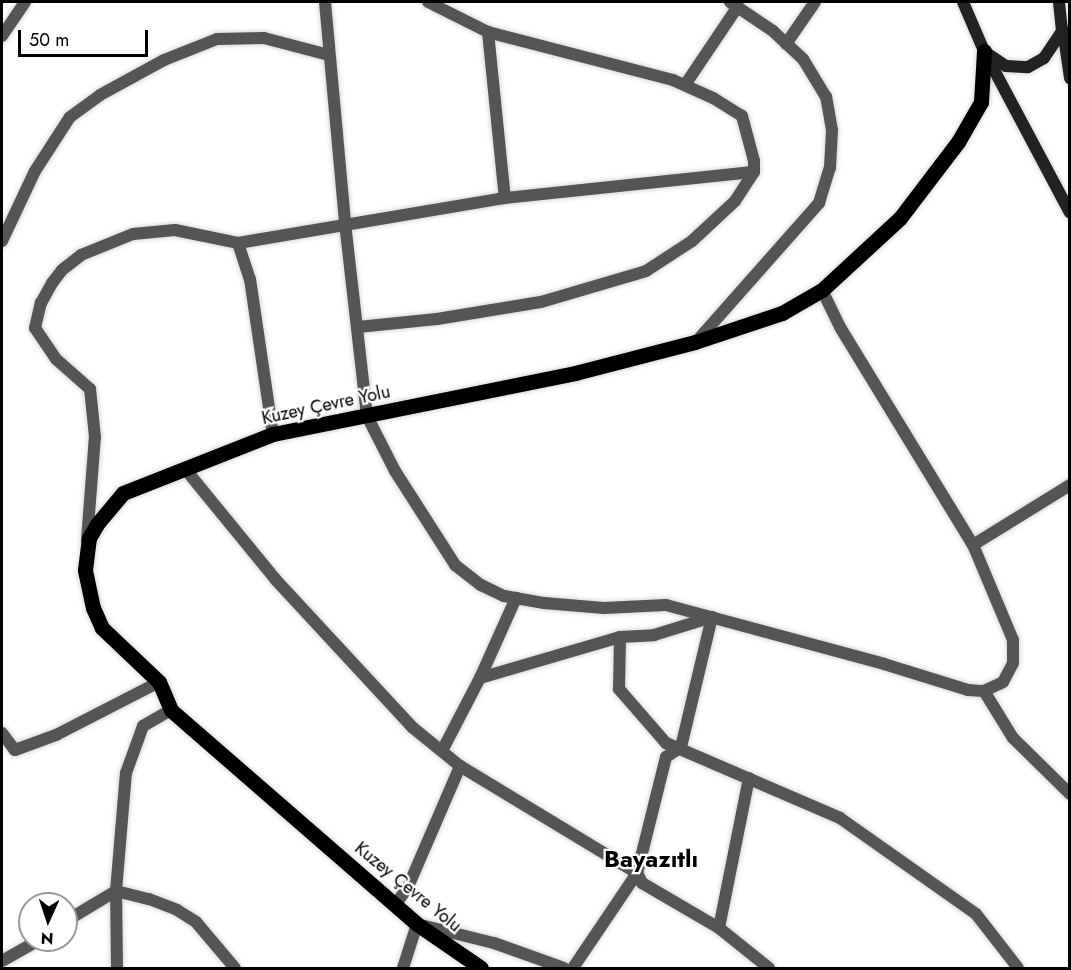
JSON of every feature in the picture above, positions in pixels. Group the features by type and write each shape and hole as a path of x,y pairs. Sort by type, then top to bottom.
{"main road":[{"path":"1059,2 1066,28 1070,78"},
{"path":"966,3 984,51 1070,213"},
{"path":"984,51 1006,66 1028,67 1044,58 1066,28"},
{"name":"Kuzey Çevre Yolu","path":"481,969 417,924 171,710 159,682 102,628 87,588 86,553 89,538 97,524 123,493 273,434 575,373 695,342 782,313 822,290 900,218 958,142 981,102 984,51"}],"street":[{"path":"2,36 25,2"},
{"path":"325,2 345,223 367,416 395,471 455,565 481,585 516,598 543,603 604,608 666,605 968,690 984,691 1003,682 1013,663 1013,640 973,545 840,327 822,290"},
{"path":"358,327 437,319 541,302 646,271 692,241 735,201 754,172 754,161 742,116 685,85 488,32 428,2"},
{"path":"786,44 815,2"},
{"path":"685,85 734,4 802,59 826,97 832,130 830,168 819,203 695,342"},
{"path":"488,32 505,198"},
{"path":"2,241 35,171 70,117 100,95 164,60 217,39 264,39 329,55"},
{"path":"86,553 95,437 90,389 56,359 35,328 41,303 62,270 81,255 133,234 175,230 238,243 345,223 505,198 754,172"},
{"path":"238,243 250,279 261,336 273,434"},
{"path":"186,470 276,580 412,727 443,749 460,766 637,873 642,884 719,928 770,969"},
{"path":"973,545 1070,485"},
{"path":"443,749 480,678 516,598"},
{"path":"480,678 620,637 654,635 712,617"},
{"path":"573,969 637,873 666,757 681,747 712,617"},
{"path":"620,637 619,689 666,743 681,747 840,818 976,914 1018,969"},
{"path":"2,733 15,750 56,735 159,682"},
{"path":"984,691 1013,738 1070,794"},
{"path":"117,969 116,891 126,773 132,750 143,726 171,710"},
{"path":"395,905 408,887 460,766"},
{"path":"719,928 749,778"},
{"path":"78,914 116,891 177,910 196,922 235,969"},
{"path":"403,969 417,924 494,943 564,969"},
{"path":"2,961 18,952"}],"district":[{"name":"Bayazıtlı","path":"651,859"}]}
